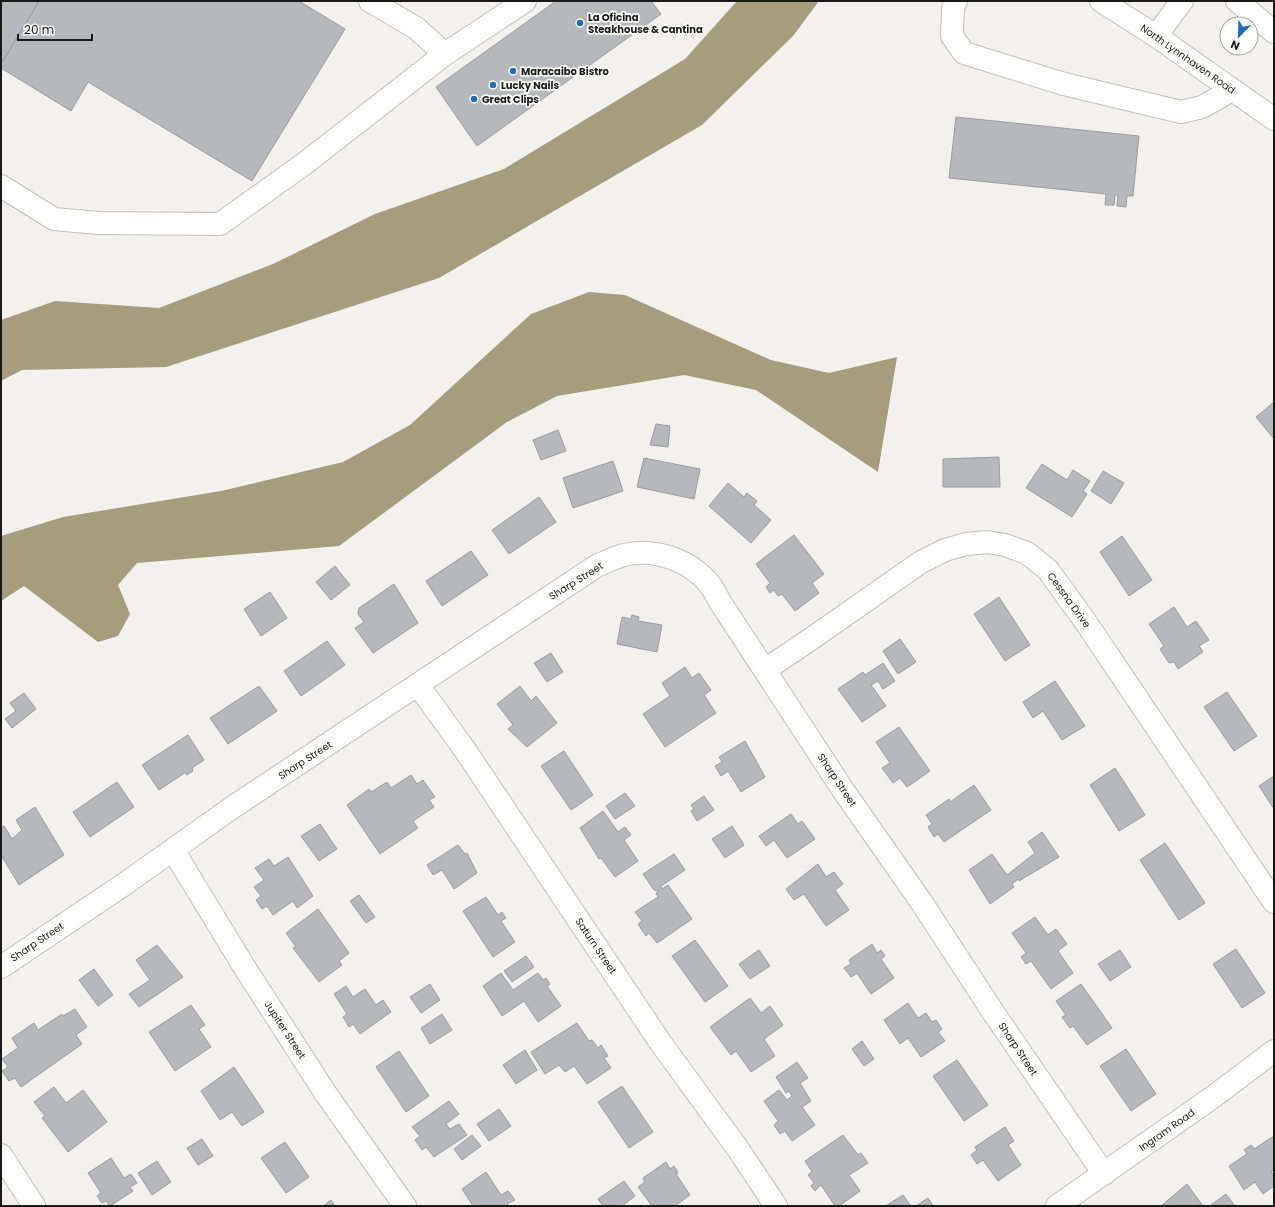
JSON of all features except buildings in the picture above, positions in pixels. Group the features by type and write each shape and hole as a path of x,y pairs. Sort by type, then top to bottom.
{"street":[{"path":"370,1 416,28 445,54"},
{"path":"1,186 54,219 98,223 220,224 304,164 445,54 524,1"},
{"path":"956,1 953,8 952,36 964,53 1064,84 1181,112 1202,107 1232,90"},
{"name":"North Lynnhaven Road","path":"1101,1 1156,36 1274,119"},
{"path":"1156,36 1182,1"},
{"path":"1236,1 1274,32"},
{"name":"Cessna Drive","path":"766,670 921,562 945,550 966,544 987,542 1005,545 1027,553 1048,570 1085,620 1274,902"},
{"name":"Sharp Street","path":"1,967 126,883 233,807 418,686 598,565 624,555 642,553 659,554 680,561 698,573 710,586 844,790 922,902 995,1015 1104,1174"},
{"name":"Saturn Street","path":"418,686 465,750 660,1042 738,1149 776,1206"},
{"name":"Jupiter Street","path":"173,850 243,965 326,1094 405,1206"},
{"name":"Ingram Road","path":"1057,1206 1214,1096 1274,1050"},
{"path":"1,1155 34,1206"}],"shaded area":[{"path":"737,1 819,1 793,36 702,125 439,278 166,367 22,370 1,381 1,320 55,301 159,308 273,264 375,214 504,169 685,59"},
{"path":"589,292 625,295 771,360 829,373 897,357 878,472 756,390 684,375 557,396 507,422 339,546 137,563 118,585 130,614 118,636 98,642 24,586 1,601 1,536 63,517 221,491 343,462 410,425 531,314"}],"place":[{"name":"La Oficina Steakhouse & Cantina","path":"580,23"},
{"name":"Maracaibo Bistro","path":"513,71"},
{"name":"Lucky Nails","path":"493,85"},
{"name":"Great Clips","path":"474,99"}]}
